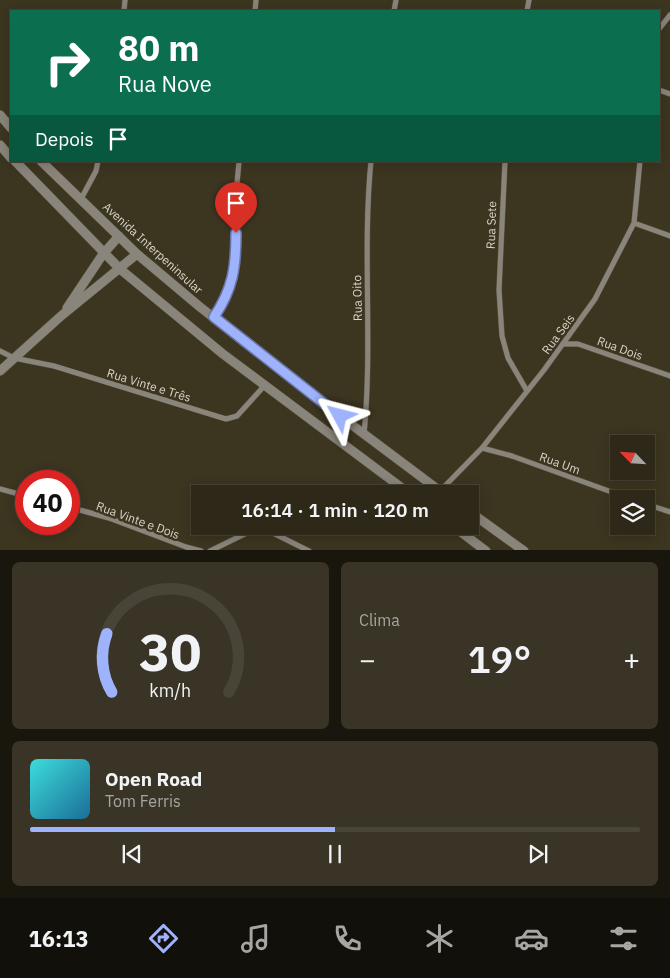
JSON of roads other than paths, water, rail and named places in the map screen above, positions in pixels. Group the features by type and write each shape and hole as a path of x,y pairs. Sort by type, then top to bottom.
{"street":[{"path":"660,28 670,16"},
{"path":"0,115 10,127"},
{"path":"1,148 10,157"},
{"path":"15,162 103,254 120,269 223,354 398,485"},
{"name":"Avenida Interpeninsular","path":"42,162 137,254 214,317 433,485"},
{"path":"81,199 96,171 98,162"},
{"path":"214,317 226,299 236,266 236,201 239,162"},
{"name":"Rua Oito","path":"364,434 368,378 367,203 371,162"},
{"name":"Rua Sete","path":"505,162 499,290 504,343 508,358 527,391"},
{"name":"Rua Seis","path":"448,485 482,448 527,391 595,299 634,222 640,162"},
{"path":"634,222 670,236"},
{"path":"61,316 103,254 119,236"},
{"path":"0,371 61,316 137,254"},
{"name":"Rua Dois","path":"562,344 578,344 670,376"},
{"name":"Rua Vinte e Três","path":"0,351 14,358 73,372 226,420 237,416 265,384"},
{"name":"Rua Um","path":"482,448 512,456 610,491"},
{"path":"0,489 15,493"},
{"path":"655,507 670,512"},
{"name":"Rua Vinte e Dois","path":"80,510 109,518 186,547 201,550"},
{"path":"479,518 524,550"},
{"path":"210,550 257,528 273,533 309,550"},
{"path":"466,535 486,550"}]}
